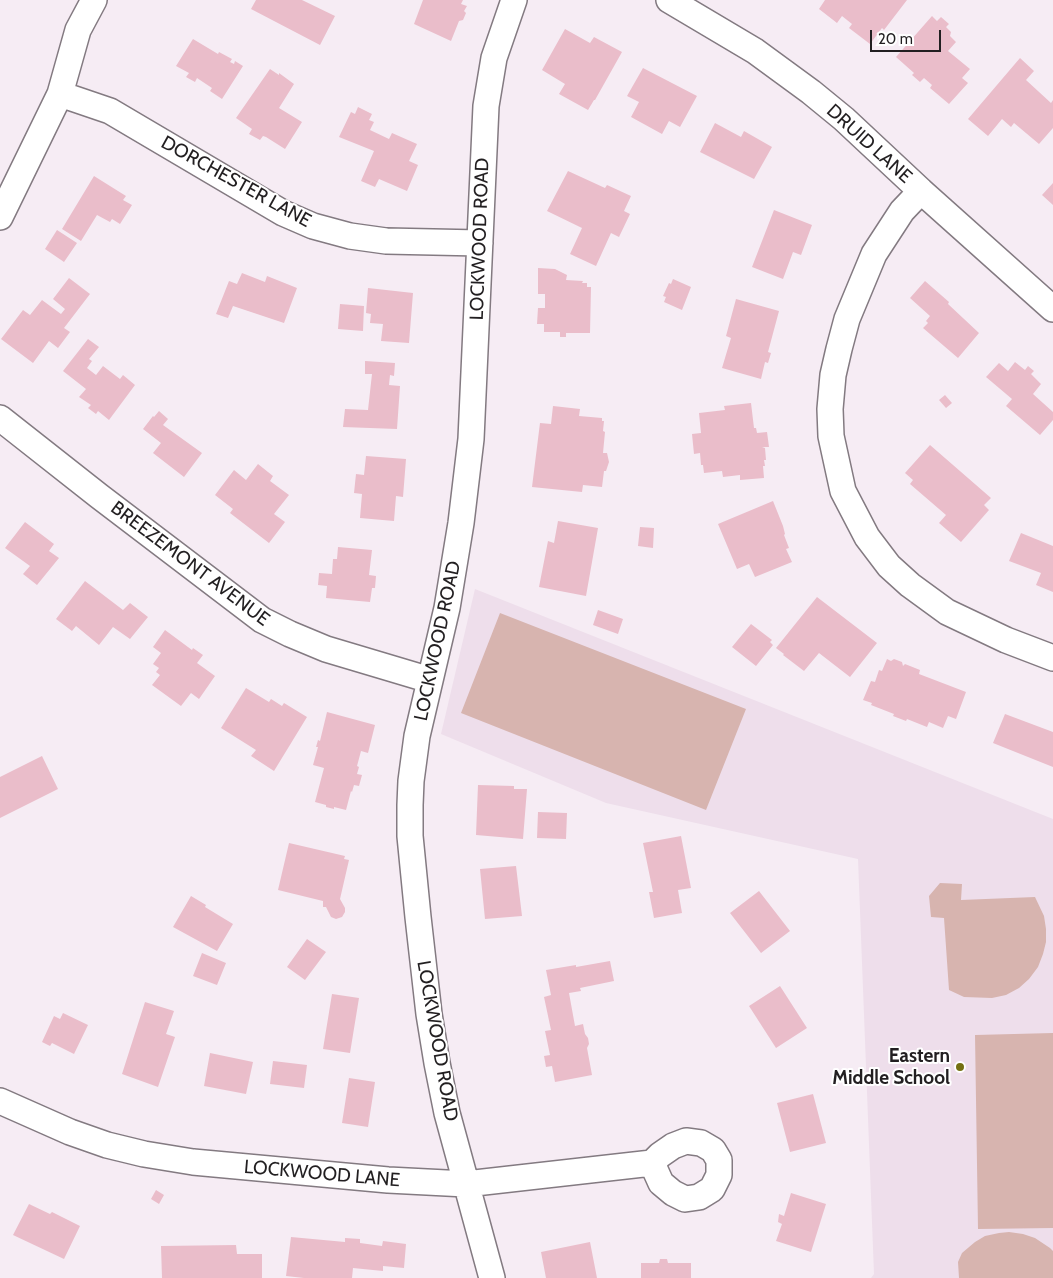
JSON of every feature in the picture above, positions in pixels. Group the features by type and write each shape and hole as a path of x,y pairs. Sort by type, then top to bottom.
{"street":[{"path":"0,217 60,94 78,30 94,0"},
{"name":"LOCKWOOD ROAD","path":"492,1278 447,1113 437,1063 421,952 410,836 411,781 414,756 453,573 471,439 485,124 489,88 494,58 514,0"},
{"name":"DRUID LANE","path":"669,0 735,38 792,78 844,119 1053,309"},
{"name":"DORCHESTER LANE","path":"60,94 110,112 283,213 313,226 350,236 386,241 480,243"},
{"path":"921,191 902,212 874,254 847,319 838,349 833,375 830,409 831,436 843,491 866,537 889,566 910,585 947,612 1006,640 1053,658"},
{"name":"BREEZEMONT AVENUE","path":"0,418 262,620 290,634 326,648 430,680"},
{"name":"LOCKWOOD LANE","path":"0,1101 24,1113 90,1139 125,1150 170,1159 388,1180 466,1184 652,1163"}],"shaded area":[{"name":"Eastern Middle School","path":"475,589 1053,819 1053,1278 871,1278 874,1274 858,859 606,803 441,734"},
{"path":"500,613 746,709 706,810 461,713"},
{"path":"940,883 962,884 961,900 1035,897 1044,916 1046,942 1038,967 1019,988 1006,995 992,998 964,997 949,990 944,918 931,917 929,896"},
{"path":"1053,1033 1053,1228 978,1229 975,1035"},
{"path":"999,1233 1023,1234 1035,1238 1050,1248 1053,1251 1053,1278 959,1278 958,1262 962,1253 985,1236"}],"building":[{"path":"256,0 302,0 335,16 320,45 251,9"},
{"path":"423,0 463,0 461,4 467,6 464,11 466,13 463,20 459,21 451,41 414,24"},
{"path":"825,0 907,0 884,30 882,28 870,44 849,28 852,24 842,16 837,23 819,9"},
{"path":"932,16 937,21 941,17 949,24 946,27 951,32 950,36 956,42 948,51 970,69 962,78 968,83 949,104 930,88 932,85 924,78 920,82 912,75 914,73 896,57"},
{"path":"565,29 590,43 594,37 622,52 588,110 559,94 565,84 542,70"},
{"path":"193,39 218,54 219,52 232,59 230,62 234,64 235,61 243,66 222,99 210,91 212,88 197,78 195,82 186,77 189,73 176,66"},
{"path":"1020,58 1034,71 1026,80 1051,103 1053,100 1053,128 1039,144 1014,123 1011,127 1002,119 988,136 968,119"},
{"path":"643,68 697,96 680,127 669,121 662,134 631,117 639,102 627,96"},
{"path":"270,69 294,84 279,108 302,122 285,149 266,137 263,136 260,140 249,134 252,129 236,118"},
{"path":"358,107 372,114 369,120 374,122 370,130 389,139 392,133 417,144 409,161 418,165 407,191 379,179 375,187 361,181 374,151 339,137 351,112 355,114"},
{"path":"715,123 741,137 744,131 772,147 754,179 700,152"},
{"path":"568,171 605,188 607,185 631,196 624,211 630,214 619,237 611,233 596,266 570,254 582,228 547,211"},
{"path":"94,176 126,196 123,200 132,205 120,224 112,219 110,222 97,215 81,241 62,229"},
{"path":"1053,183 1053,205 1042,195"},
{"path":"774,210 812,225 801,255 793,252 783,279 752,267"},
{"path":"57,230 77,243 64,262 45,249"},
{"path":"538,268 555,269 567,275 566,280 583,281 582,283 587,283 587,287 591,287 590,333 566,333 566,337 560,337 560,332 544,332 544,324 537,324 538,308 545,308 545,294 538,294"},
{"path":"242,273 265,282 267,276 297,288 284,323 233,306 228,318 216,314 229,281 237,284"},
{"path":"69,278 90,294 64,328 70,332 58,348 49,341 33,363 1,339 23,310 30,315 42,300 61,314 65,309 53,299"},
{"path":"673,279 691,287 682,310 664,302 666,297 663,296"},
{"path":"925,281 949,302 948,304 979,333 958,358 923,328 928,323 926,321 930,316 910,298"},
{"path":"368,288 413,293 409,343 381,341 383,324 370,323 371,314 366,313"},
{"path":"736,299 779,311 768,352 771,353 768,363 765,362 761,379 722,368 731,338 726,336"},
{"path":"340,304 364,306 363,331 338,329"},
{"path":"88,339 99,347 89,359 92,361 87,368 96,375 103,366 120,379 123,375 135,385 109,420 98,411 96,414 88,408 91,405 79,397 86,389 63,371"},
{"path":"365,361 395,363 394,376 390,375 389,385 400,386 397,429 343,427 345,409 368,410 372,374 365,374"},
{"path":"1015,362 1025,370 1028,366 1034,371 1031,374 1041,384 1033,394 1053,412 1053,420 1040,435 1006,406 1012,399 986,377 999,363 1008,371"},
{"path":"945,395 952,403 946,408 939,400"},
{"path":"751,403 754,428 756,428 757,433 767,432 769,447 762,447 765,448 766,460 764,460 765,466 763,466 764,478 740,480 740,475 723,477 722,471 704,473 700,453 694,454 692,434 701,433 699,413 725,410 724,406"},
{"path":"553,406 580,409 579,416 602,418 602,421 604,421 603,453 607,453 609,462 606,471 604,471 602,487 583,485 582,492 532,487 540,423 551,424"},
{"path":"159,411 168,419 163,425 202,453 184,477 153,453 161,443 143,429"},
{"path":"930,445 991,498 984,505 989,510 961,542 939,523 946,515 910,484 913,480 905,473"},
{"path":"366,456 406,459 403,497 396,496 394,521 360,518 362,494 354,493 356,474 364,475"},
{"path":"258,464 273,476 270,481 289,495 274,514 285,522 269,543 230,513 233,509 215,495 234,470 246,480"},
{"path":"773,501 783,526 789,548 786,549 792,562 755,577 749,564 737,569 718,524"},
{"path":"558,521 598,528 586,596 539,587 548,541 554,543"},
{"path":"25,522 54,544 49,551 59,558 37,585 23,574 30,566 5,548"},
{"path":"640,527 654,528 653,548 638,546"},
{"path":"1021,533 1053,546 1053,592 1036,585 1041,573 1009,561"},
{"path":"338,547 372,550 369,575 376,576 375,588 372,588 370,602 326,598 327,586 318,585 319,573 332,574 333,559 337,559"},
{"path":"85,581 123,610 130,603 148,617 130,639 113,627 99,645 76,626 72,631 56,619"},
{"path":"817,597 877,643 850,677 819,653 804,671 776,648"},
{"path":"598,610 623,619 618,634 593,625"},
{"path":"751,624 772,640 770,642 773,645 756,666 732,647"},
{"path":"165,630 192,650 193,648 203,655 197,663 215,676 199,699 191,693 181,706 152,685 160,675 156,672 159,668 153,664 161,653 153,647"},
{"path":"887,659 902,662 903,666 905,664 920,670 919,674 966,692 956,719 948,716 943,728 929,722 927,727 893,716 894,714 863,700 871,681 875,682 879,670 882,671"},
{"path":"246,688 269,702 271,699 282,706 284,703 307,717 274,771 251,756 256,750 221,728"},
{"path":"327,712 375,725 368,753 361,751 357,774 362,775 359,786 354,785 351,791 346,810 326,807 326,805 315,802 324,768 313,765 318,747 316,747 318,740 320,741"},
{"path":"1005,714 1053,732 1053,767 993,743"},
{"path":"42,756 58,789 0,818 0,777"},
{"path":"478,785 514,786 514,789 527,789 523,839 476,835"},
{"path":"538,812 567,813 566,839 537,838"},
{"path":"681,836 691,888 678,890 682,913 654,918 649,892 653,892 643,843"},
{"path":"289,843 345,856 344,859 349,860 340,899 345,908 342,917 336,919 331,917 326,907 323,907 323,901 278,890"},
{"path":"516,866 522,916 485,919 480,869"},
{"path":"759,891 790,931 761,953 730,913"},
{"path":"191,896 233,924 217,951 173,927"},
{"path":"307,939 326,952 305,980 287,967"},
{"path":"202,953 226,963 217,985 193,976"},
{"path":"610,961 614,981 580,988 581,991 569,993 575,1026 583,1024 588,1038 589,1044 587,1048 592,1075 555,1082 552,1066 546,1067 544,1056 550,1055 545,1031 551,1030 544,997 551,995 546,970"},
{"path":"780,986 807,1028 776,1048 749,1006"},
{"path":"332,994 359,998 350,1053 323,1049"},
{"path":"145,1002 174,1011 166,1034 175,1037 158,1087 122,1074"},
{"path":"63,1013 88,1025 74,1054 52,1043 50,1046 42,1042 54,1016 60,1019"},
{"path":"210,1053 253,1062 246,1094 204,1086"},
{"path":"273,1061 307,1065 304,1088 270,1084"},
{"path":"349,1078 375,1082 368,1127 342,1123"},
{"path":"813,1094 826,1143 790,1152 777,1103"},
{"path":"156,1190 164,1195 159,1204 151,1199"},
{"path":"791,1193 826,1204 811,1252 776,1241 782,1224 778,1222 779,1214 784,1216"},
{"path":"29,1204 50,1214 52,1212 80,1226 64,1259 13,1235"},
{"path":"291,1237 345,1242 345,1238 360,1239 360,1243 382,1246 383,1241 406,1244 404,1268 383,1266 383,1271 353,1268 352,1278 286,1276"},
{"path":"590,1242 597,1278 546,1278 541,1252"},
{"path":"236,1245 237,1254 262,1254 262,1278 162,1278 161,1246"},
{"path":"660,1259 667,1259 668,1263 691,1263 691,1278 641,1278 641,1263 659,1263"}],"place":[{"name":"Eastern Middle School","path":"960,1067"}]}
